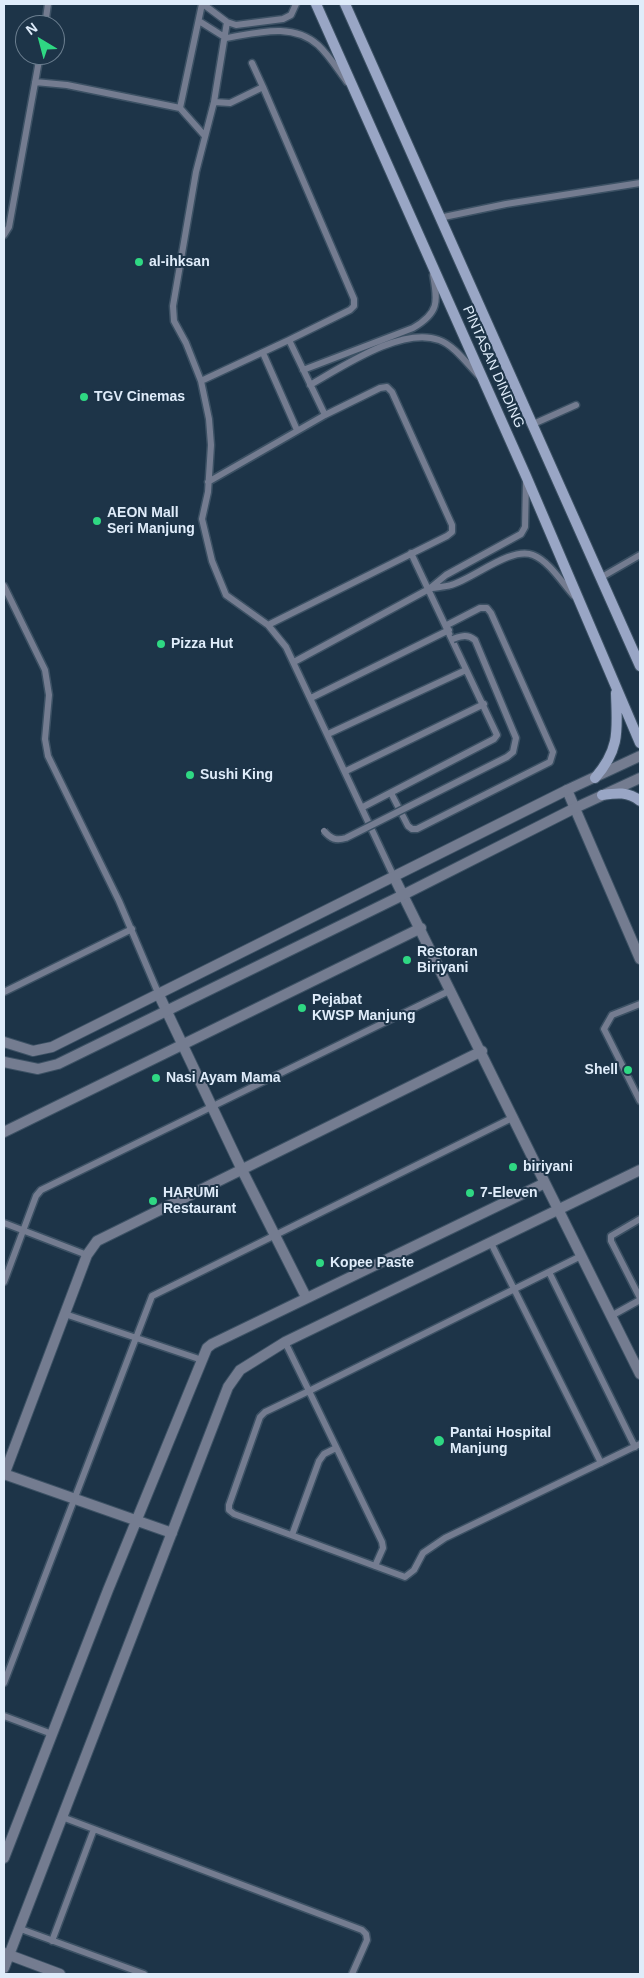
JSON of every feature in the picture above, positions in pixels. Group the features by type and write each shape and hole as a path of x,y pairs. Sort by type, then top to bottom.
{"main road":[{"name":"PINTASAN DINDING","path":"316,4 428,252 582,604 640,742"},
{"name":"PINTASAN DINDING","path":"345,4 531,426 639,661"},
{"path":"595,778 612,754 617,734 616,687"},
{"path":"602,795 622,793 633,796 640,801"}],"street":[{"path":"4,1042 33,1051 52,1047 160,995 567,790 640,756"},
{"path":"4,1062 24,1068 48,1067 167,1012 575,808 640,778"},
{"path":"567,790 640,959"},
{"path":"394,877 452,990 640,1374"},
{"path":"4,1132 421,928"},
{"path":"160,995 242,1170 306,1296"},
{"path":"172,1534 137,1520 4,1475 87,1255 97,1241 482,1051"},
{"path":"4,1968 6,1954 62,1817 228,1387 240,1370 285,1342 640,1170"},
{"path":"4,1858 207,1348 306,1296 545,1183"},
{"path":"6,1954 60,1974"}],"lane":[{"path":"180,108 203,4 227,22 236,24 283,19 291,15 296,4"},
{"path":"199,21 226,38 276,30 294,31 319,46 360,99"},
{"path":"227,22 226,38 214,102 204,135 173,306 174,321 186,343 201,381 209,419 211,446 202,519 212,561 226,594 268,625 286,647 363,807 394,877"},
{"path":"201,381 263,353 350,310 354,306 354,299 252,63"},
{"path":"4,235 9,227 38,65"},
{"path":"35,82 67,85 180,108 204,135"},
{"path":"214,102 230,102 263,87"},
{"path":"439,218 506,204 640,183"},
{"path":"303,370 413,328 429,317 436,307 437,295 428,252"},
{"path":"310,385 357,358 383,347 405,340 428,337 441,340 484,380"},
{"path":"289,340 325,415"},
{"path":"263,353 297,430"},
{"path":"208,482 325,415 380,388 387,387 392,392 452,525 452,532 447,536 268,625"},
{"path":"531,426 576,405"},
{"path":"294,662 429,589 446,575 521,534 524,527 526,476"},
{"path":"363,807 494,739 497,730 466,670 448,627 411,553"},
{"path":"429,589 452,585 512,555 525,553 534,555 543,561 582,604"},
{"path":"600,578 640,555"},
{"path":"4,586 46,670 49,695 45,739 48,756 132,929 160,995"},
{"path":"311,698 448,627 480,608 486,608 491,613 553,752 553,757 550,762 417,829 412,829 408,826 392,793"},
{"path":"324,831 330,837 338,840 346,838 507,757 513,752 516,738 475,640 469,636 453,639"},
{"path":"328,734 466,670"},
{"path":"346,771 484,704"},
{"path":"4,992 132,929"},
{"path":"4,1282 36,1196 41,1190 452,990"},
{"path":"640,1004 612,1015 604,1030 640,1101"},
{"path":"4,1683 136,1337 155,1292 514,1117"},
{"path":"611,1316 640,1299 611,1241 611,1236 640,1219"},
{"path":"4,1223 87,1255"},
{"path":"491,1243 601,1463"},
{"path":"549,1272 638,1445 445,1538 423,1553 414,1570 405,1577 234,1514 230,1510 229,1505 260,1417 265,1412 581,1256"},
{"path":"65,1314 202,1360"},
{"path":"285,1342 382,1542 383,1548 375,1566"},
{"path":"292,1535 319,1461 324,1454 336,1448"},
{"path":"4,1716 52,1734"},
{"path":"62,1817 362,1930 366,1934 367,1940 352,1974"},
{"path":"52,1941 94,1829"},
{"path":"18,1928 144,1974"}],"place":[{"name":"al-ihksan","path":"139,262"},
{"name":"TGV Cinemas","path":"84,397"},
{"name":"AEON Mall Seri Manjung","path":"97,521"},
{"name":"Pizza Hut","path":"161,644"},
{"name":"Sushi King","path":"190,775"},
{"name":"Restoran Biriyani","path":"407,960"},
{"name":"Pejabat KWSP Manjung","path":"302,1008"},
{"name":"Shell","path":"628,1070"},
{"name":"Nasi Ayam Mama","path":"156,1078"},
{"name":"biriyani","path":"513,1167"},
{"name":"7-Eleven","path":"470,1193"},
{"name":"HARUMi Restaurant","path":"153,1201"},
{"name":"Kopee Paste","path":"320,1263"},
{"name":"Pantai Hospital Manjung","path":"439,1441"}]}
